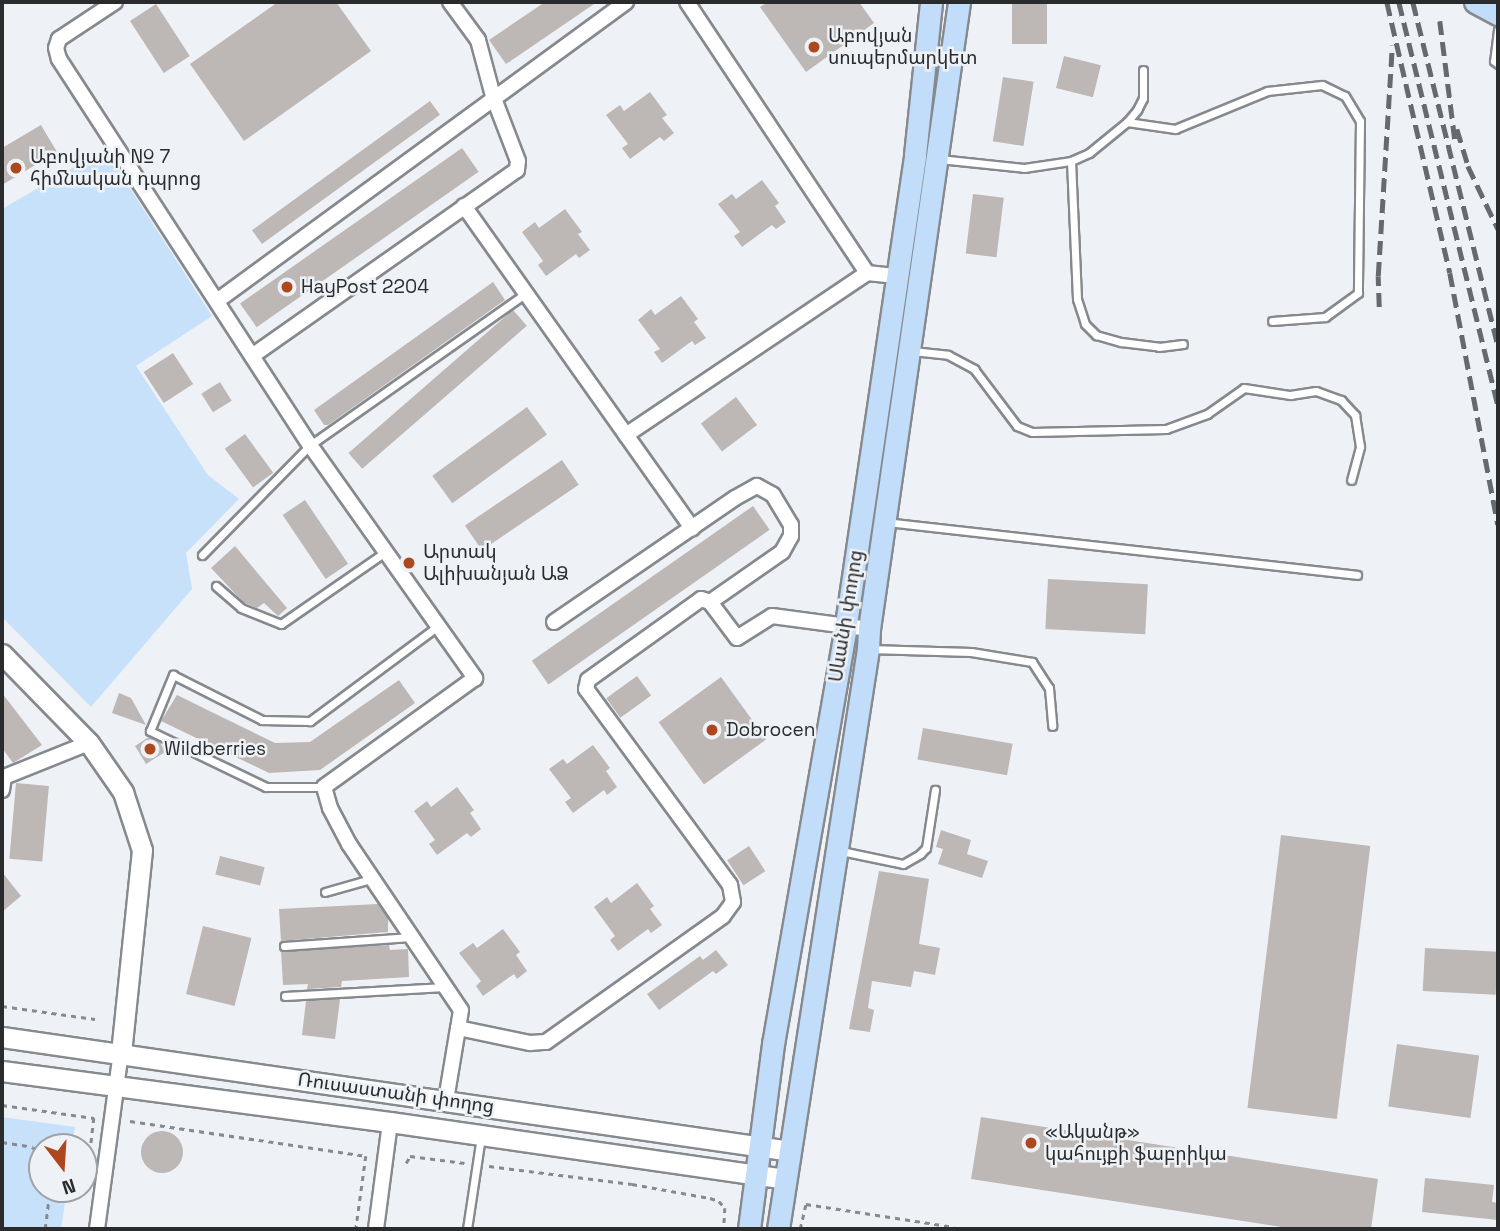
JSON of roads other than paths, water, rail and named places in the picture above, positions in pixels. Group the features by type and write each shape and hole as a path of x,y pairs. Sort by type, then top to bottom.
{"main road":[{"name":"Սևանի փողոց","path":"778,1229 869,639 910,351 925,157 931,2"},
{"name":"Սևանի փողոց","path":"749,1229 788,949 846,624 897,275 959,2"},
{"path":"1475,2 1498,14"},
{"path":"2,654 89,743 123,792 142,850 121,1052"},
{"name":"Ռուսաստանի փողոց","path":"2,1037 121,1052 790,1152"},
{"name":"Ռուսաստանի փողոց","path":"2,1071 390,1122 785,1179"}],"street":[{"path":"115,2 59,39 56,48 59,59 310,445 475,678 324,788 338,826 461,1010 446,1100"},
{"path":"252,356 517,170 518,161 493,96 478,40 450,2"},
{"path":"218,301 493,96 626,2"},
{"path":"687,2 867,273"},
{"path":"464,206 692,528"},
{"path":"626,435 867,273 897,275"},
{"path":"554,622 757,486 774,495 791,525 791,536 782,552 710,602"},
{"path":"458,1028 530,1043 546,1042 723,916 733,902 730,885 585,685 701,599 710,602 737,638 772,616 846,624 869,639"},
{"path":"2,780 89,743"},
{"path":"97,1229 121,1052"},
{"path":"376,1229 390,1122"}],"lane":[{"path":"1498,30 1494,61 1498,64"},
{"path":"925,157 1024,168 1071,161 1089,153 1127,122 1143,98 1143,71"},
{"path":"1127,122 1175,129 1267,91 1322,85 1345,96 1360,121 1359,293 1325,317 1272,321"},
{"path":"1071,161 1077,299 1085,324 1096,335 1121,342 1159,347 1183,344"},
{"path":"202,555 310,445 526,293"},
{"path":"910,351 948,355 974,369 1017,426 1032,432 1166,429 1207,414 1244,388 1290,395 1316,391 1341,400 1355,415 1360,447 1351,480"},
{"path":"885,522 1357,575"},
{"path":"216,586 241,608 281,624 386,551"},
{"path":"324,788 266,787 150,731 173,676 262,720 310,721 438,626"},
{"path":"869,639 1032,662 1049,688 1052,726"},
{"path":"836,850 903,864 920,855 926,848 935,790"},
{"path":"325,892 372,879"},
{"path":"284,946 412,937"},
{"path":"285,996 446,987"},
{"path":"467,1229 481,1135"}],"railway":[{"path":"1387,2 1450,273 1498,524"},
{"path":"1399,2 1498,405"},
{"path":"1413,2 1498,346"},
{"path":"1440,21 1455,139"},
{"path":"1379,307 1378,276 1392,45"},
{"path":"1457,129 1468,166 1498,229"}],"place":[{"name":"Աբովյան սուպերմարկետ","path":"814,47"},
{"name":"Աբովյանի № 7 հիմնական դպրոց","path":"16,168"},
{"name":"HayPost 2204","path":"287,287"},
{"name":"Արտակ Ալիխանյան ԱՁ","path":"409,563"},
{"name":"Dobrocen","path":"712,730"},
{"name":"Wildberries","path":"150,749"},
{"name":"«Ականթ» կահույքի ֆաբրիկա","path":"1031,1143"}]}
